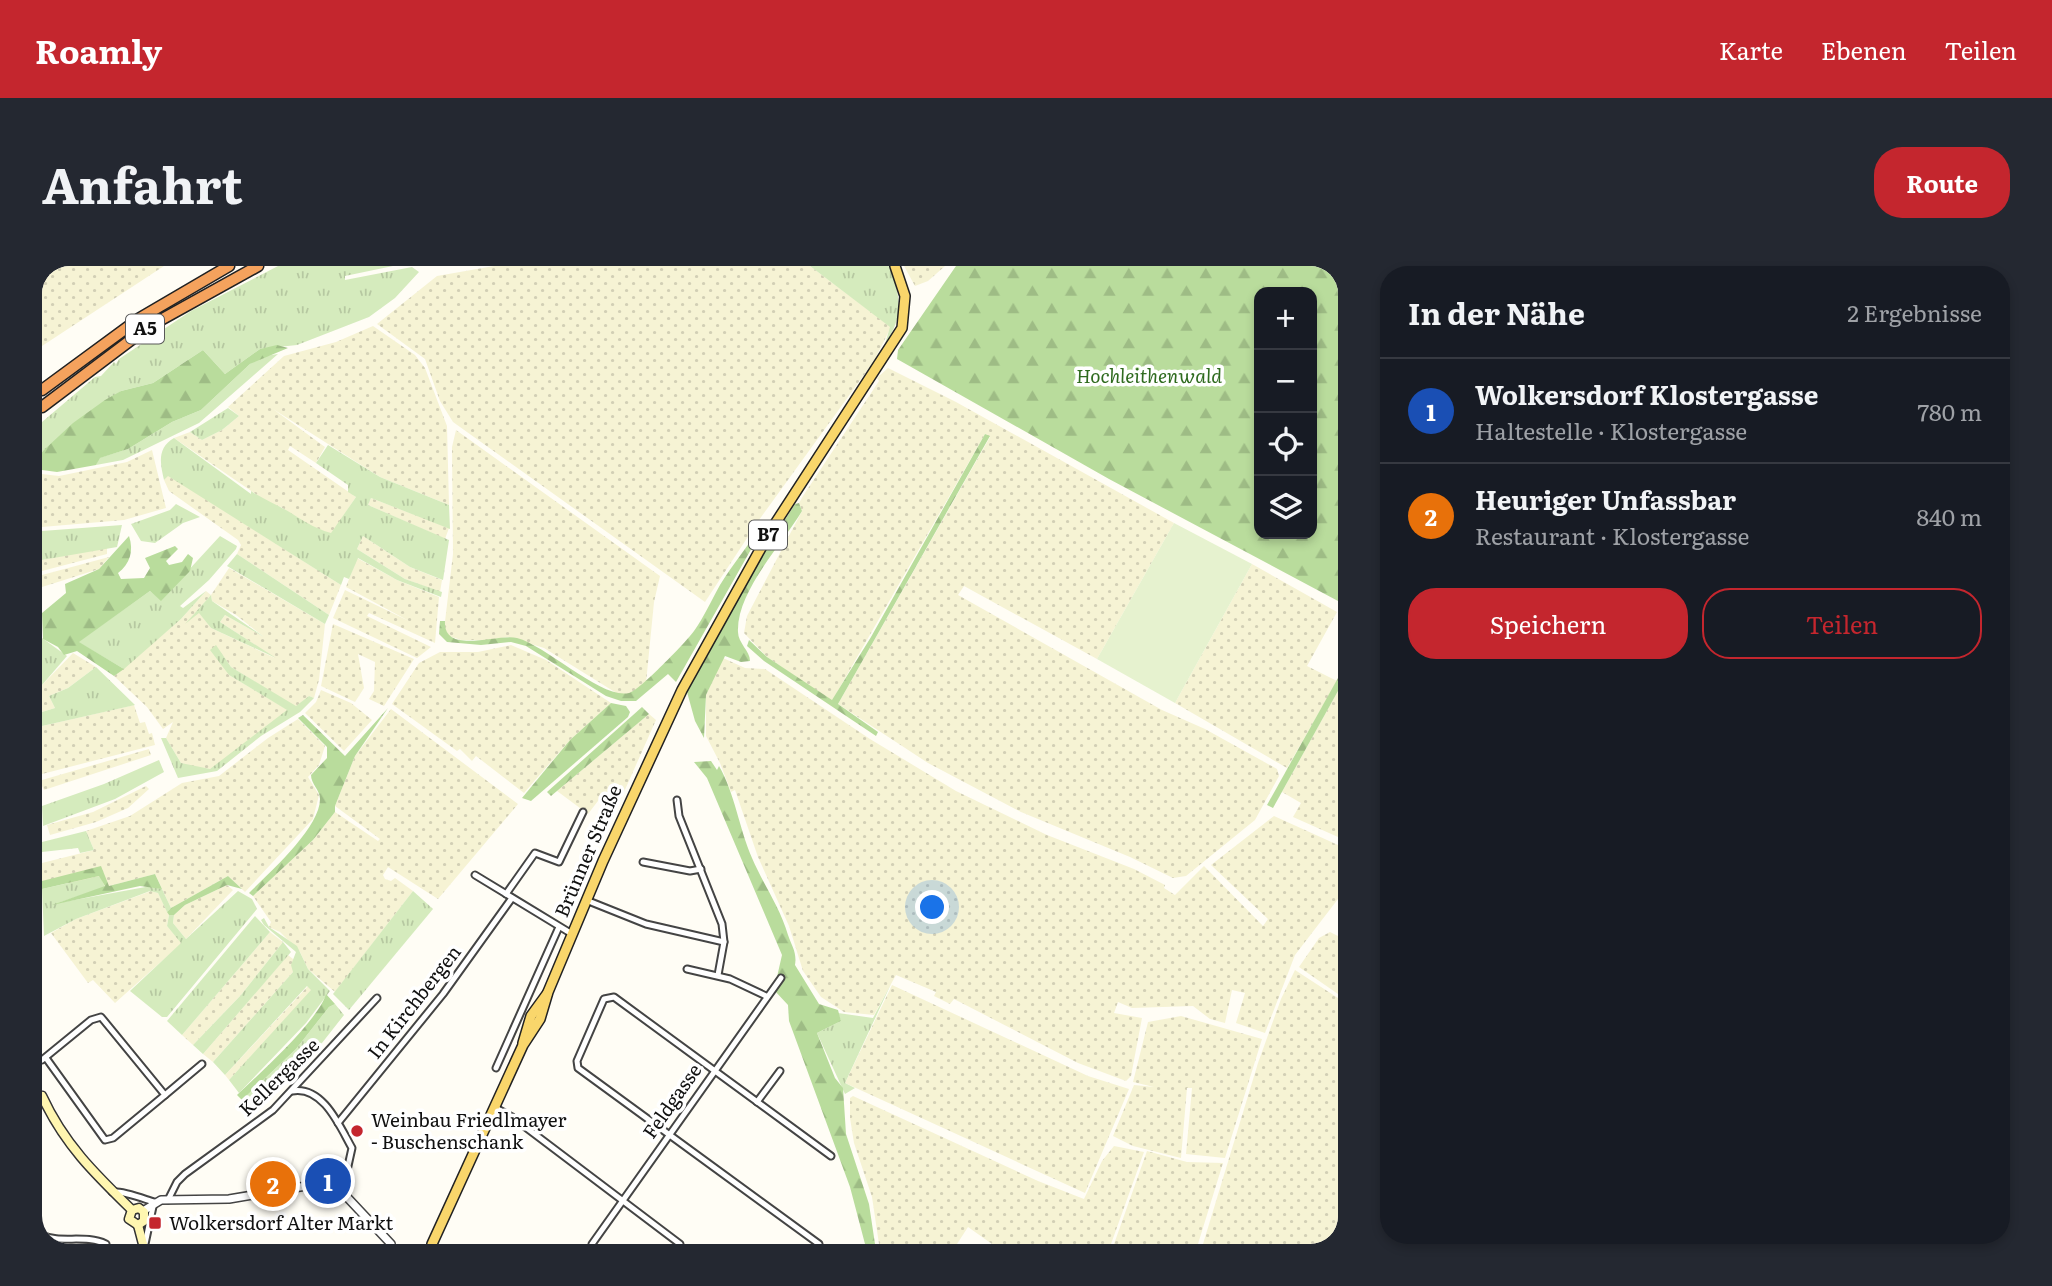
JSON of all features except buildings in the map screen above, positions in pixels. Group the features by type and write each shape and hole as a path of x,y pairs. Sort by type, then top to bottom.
{"highway":[{"name":"A5","path":"42,390 130,325 229,266"},
{"name":"A5","path":"42,407 148,327 258,266"}],"main road":[{"name":"Brünner Straße","path":"432,1244 523,1045 540,1019 548,992 586,900 637,782 682,690 778,519 900,333 906,301 895,266"},
{"path":"42,1096 69,1144 132,1210 143,1210 145,1219 138,1225"},
{"path":"132,1210 129,1219 138,1225 144,1244"}],"street":[{"path":"677,800 679,816 722,924 724,942 718,975"},
{"path":"506,894 535,853 559,862 583,813"},
{"path":"643,862 690,871 701,869"},
{"name":"Brünner Straße","path":"475,874 572,934"},
{"name":"In Kirchbergen","path":"338,1123 443,994 512,898"},
{"path":"586,900 646,924 724,942"},
{"name":"Brünner Straße","path":"496,1068 559,927"},
{"path":"687,968 718,975 766,996"},
{"name":"Feldgasse","path":"592,1244 668,1132 780,978"},
{"name":"Kellergasse","path":"168,1200 185,1174 260,1121 292,1091 377,998"},
{"path":"819,1244 576,1065 604,999 614,998 831,1156"},
{"path":"165,1095 101,1017 91,1020 44,1059 105,1140 113,1138 165,1095 202,1064"},
{"path":"757,1102 780,1071"},
{"path":"292,1091 301,1089 326,1105 353,1152 342,1193"},
{"path":"494,1107 512,1116 680,1244"},
{"path":"112,1192 121,1191 133,1198 154,1202 251,1197 312,1186 342,1193 391,1244"},
{"path":"143,1210 154,1202"},
{"path":"144,1244 154,1202"},
{"path":"42,1235 55,1243 88,1240 106,1244"}],"shaded area":[{"path":"42,266 164,266 42,346"},
{"path":"494,266 810,266 891,327 874,361 759,520 705,602 453,422 440,401 425,359 377,324 437,276"},
{"path":"904,266 945,266 928,281 915,286"},
{"path":"373,326 415,355 425,368 447,426 449,505 380,477 273,409 325,447 316,463 290,446 288,450 356,497 331,534 309,526 281,507 273,506 174,438 190,432 202,440 222,430 239,416 228,407 284,356 336,342"},
{"path":"888,368 956,402 1174,523 1097,659 964,586 958,595 1162,710 1205,729 1277,769 1279,776 1255,820 1186,876 1173,878 1130,857 1021,812 928,763 838,704 990,437 985,434 832,701 767,657 744,633 747,616 802,511 799,503 879,381 877,378"},
{"path":"456,430 660,576 654,602 646,683 642,687 628,694 618,694 544,648 508,637 461,640 449,636 444,630 453,554 452,447"},
{"path":"152,450 166,508 124,520 42,527 42,474 59,476 127,462"},
{"path":"168,475 341,585 329,615 237,554 241,545 238,540 169,491 164,480"},
{"path":"371,498 449,528 445,539 368,505"},
{"path":"363,536 410,567 442,580 440,592 405,579 357,549"},
{"path":"107,547 107,554 42,571 42,560"},
{"path":"109,557 99,569 42,587 42,575"},
{"path":"357,558 397,580 439,597 435,643 369,613 367,616 431,647 417,658 333,618 345,590 409,621 346,587"},
{"path":"1252,564 1337,612 1307,666 1337,681 1287,768 1175,703"},
{"path":"229,568 325,624 319,680 314,698 309,696 296,707 231,667 216,646 229,675 288,710 210,769 181,763 166,738 173,722 163,729 147,707 114,676 181,619 206,591 211,595","holes":["211,595 212,601 236,615 264,637 225,615 220,622 275,658 211,628 199,612 189,620"]},
{"path":"333,624 414,659 384,706 369,699 374,691 375,662 358,654 364,688 355,702 321,686"},
{"path":"511,645 546,660 611,703 570,740 524,793 476,756 472,761 460,749 457,751 392,704 419,663 440,652 478,652"},
{"path":"73,653 96,667 68,688 49,696 55,708 42,712 42,685"},
{"path":"723,658 745,668 765,669 870,739 956,791 1047,835 1134,869 1165,885 1164,888 1175,895 1204,866 1263,926 1268,919 1211,865 1274,816 1338,845 1338,899 1295,955 1265,1033 1236,1023 1245,993 1232,990 1225,1023 1210,1019 1193,1006 1132,1008 1118,1002 1114,1013 1142,1018 1131,1076 1126,1081 1078,1063 954,999 950,1004 934,996 936,992 896,975 874,1015 844,1012 821,997 803,971 789,926 758,857 735,790 731,792 706,736 706,695"},
{"path":"321,690 351,703 372,720 344,751 305,713 316,702"},
{"path":"1338,691 1338,837 1293,817 1301,803 1282,792"},
{"path":"134,705 140,723 145,722 155,745 42,774 42,726"},
{"path":"391,709 518,804 438,899 388,867 383,875 385,879 391,881 395,878 413,891 335,992 308,969 300,952 280,932 269,927 271,922 253,896 313,840 335,812 378,841 380,839 335,806 355,756"},
{"path":"649,714 656,720 616,810 601,797 588,814 557,791"},
{"path":"298,719 325,746 319,765 308,777 319,795 313,819 245,892 228,876 171,908 155,874 109,886 42,881 42,863 94,850 86,831 130,816 182,783 219,776 268,738"},
{"path":"149,749 151,755 44,790 42,786 42,780"},
{"path":"146,786 149,789 128,808 96,822 50,835 47,825 93,812"},
{"path":"227,885 233,890 186,939 173,923 174,915 185,905"},
{"path":"151,891 158,893 169,915 167,926 182,943 115,1003 93,980 88,983 51,933 76,919"},
{"path":"270,932 283,942 241,995 193,1045 182,1035"},
{"path":"1330,932 1338,936 1338,994 1299,967 1319,938"},
{"path":"288,955 293,959 293,972 213,1062 203,1054"},
{"path":"1295,970 1338,998 1338,1244 1203,1244 1258,1063 1281,999"},
{"path":"892,985 1088,1076 1129,1089 1085,1193 845,1083"},
{"path":"308,986 312,990 229,1080 225,1075"},
{"path":"1181,1016 1262,1039 1225,1158 1186,1154 1192,1088 1187,1088 1181,1158 1133,1146 1113,1136 1134,1085 1154,1087 1133,1082 1148,1022"},
{"path":"853,1096 1038,1181 1084,1199 1102,1161 1114,1146 1144,1152 1111,1244 992,1244 968,1227 957,1244 879,1244 872,1197 854,1143 850,1118 850,1098"},
{"path":"1147,1151 1187,1162 1223,1163 1198,1244 1114,1244"}],"green space":[{"path":"278,266 393,266 345,276 345,280 412,267 419,272 395,298 369,317 297,345 260,349 225,374 203,350 153,383 121,391 42,452 42,422 95,377 101,376 114,362 116,364 119,359 191,311"},
{"path":"810,266 889,266 899,306 895,324 885,344 890,327"},
{"name":"Hochleithenwald","path":"956,266 1338,266 1338,601 1109,479 897,359 898,350"},
{"path":"277,345 288,348 250,364 201,410 172,422 128,449 100,458 96,465 57,472 42,470 42,452 45,449 73,423 121,391 153,383 203,350 225,374 260,349"},
{"path":"278,354 199,423 123,460 96,465 99,458 128,449 172,422 201,410 250,364 265,356"},
{"path":"228,408 239,416 222,430 202,440 190,432"},
{"path":"985,434 990,436 838,704 878,732 876,736 764,661 747,646 749,640 767,657 832,700 871,637"},
{"path":"174,438 251,494 251,491 313,526 331,533 356,497 348,492 348,485 316,463 328,445 380,477 449,505 450,529 371,498 368,505 449,540 443,580 410,567 363,536 357,549 405,579 442,592 441,597 397,580 358,558 349,579 344,577 341,585 168,476 164,480 162,451"},
{"path":"799,503 802,511 762,568 744,601 739,617 739,636 750,661 741,662 725,656 706,695 704,738 695,721 687,692 754,569 795,504"},
{"path":"176,504 200,517 183,523 155,543 141,541 131,524 170,510"},
{"path":"1174,523 1252,564 1175,703 1097,659"},
{"path":"122,525 117,547 42,560 42,531"},
{"path":"759,528 762,530 676,682 668,674 636,701 621,701 606,696 526,646 511,642 481,645 447,642 439,634 440,621 445,621 447,632 453,638 473,641 517,638 544,651 590,681 618,693 629,693 652,675 694,631"},
{"path":"129,536 131,552 125,566 118,573 121,579 144,578 150,568 145,558 175,546 178,549 166,561 169,565 182,562 188,554 193,558 190,571 161,601 150,591 79,642 124,669 114,676 77,651 64,655 58,647 43,639 42,613 66,593 65,584 99,569"},
{"path":"220,536 237,546 236,549 209,580 180,606 183,608 206,591 181,619 124,669 78,642 150,591 161,600"},
{"path":"237,554 329,615 325,624 227,566"},
{"path":"211,595 212,601 264,637 225,615 220,622 276,658 211,628 199,613 185,624"},
{"path":"42,638 67,656 42,685"},
{"path":"216,645 231,667 296,706 309,696 314,698 300,712 261,736 217,771 178,778 161,738 166,738 181,763 210,769 287,710 229,675 210,650"},
{"path":"96,667 135,705 42,726 42,712 55,708 49,696 68,688"},
{"path":"1338,678 1338,691 1273,808 1267,805"},
{"path":"611,703 626,706 630,712 628,717 531,801 522,798 570,740"},
{"path":"642,707 649,714 551,796 547,792"},
{"path":"388,708 355,756 335,812 313,840 253,896 249,893 303,836 318,811 320,796 311,775 327,758 327,747 298,718 303,715 345,756"},
{"path":"159,760 164,772 115,799 43,826 42,806 104,784"},
{"path":"711,761 717,770 719,766 724,777 752,858 785,925 795,953 795,965 819,1004 838,1010 841,1021 817,1033 835,1078 843,1088 846,1134 869,1204 875,1244 865,1244 850,1187 789,1021 788,1005 774,990 782,955 707,778 694,762"},
{"path":"86,831 94,850 80,853 78,848 42,852 42,842"},
{"path":"101,866 109,886 155,874 162,889 140,886 52,905 105,886 99,876 42,889 42,881"},
{"path":"100,876 105,887 58,903 151,886 162,889 171,908 167,912 158,893 150,891 76,919 44,936 42,889"},
{"path":"228,876 242,889 227,885 185,905 174,915 167,912 171,908"},
{"path":"238,891 252,899 257,909 167,1017 162,1017 130,991 181,943 167,926 169,915 174,915 173,923 186,939"},
{"path":"413,891 433,909 349,1010 333,994"},
{"path":"255,916 270,932 182,1035 167,1021"},
{"path":"264,918 269,927 297,946 308,969 330,991 306,1023 239,1093 229,1080 311,990 307,986 225,1075 213,1062 293,972 291,965 296,952 264,925 261,920"},
{"path":"283,942 291,952 203,1054 193,1045 241,995"},
{"path":"891,984 845,1083 855,1088 845,1094 817,1033 841,1021 838,1013 873,1018"},
{"path":"326,994 335,1004 329,1007 296,1049 242,1100 237,1095 300,1032"},
{"path":"335,1004 344,1015 322,1043 253,1110 242,1100 296,1049 329,1007"}],"place":[{"name":"Weinbau Friedlmayer - Buschenschank","path":"357,1131"},
{"name":"Wolkersdorf Klostergasse","path":"328,1181"},
{"name":"Heuriger Unfassbar","path":"273,1184"},
{"name":"Wolkersdorf Alter Markt","path":"155,1223"}]}
